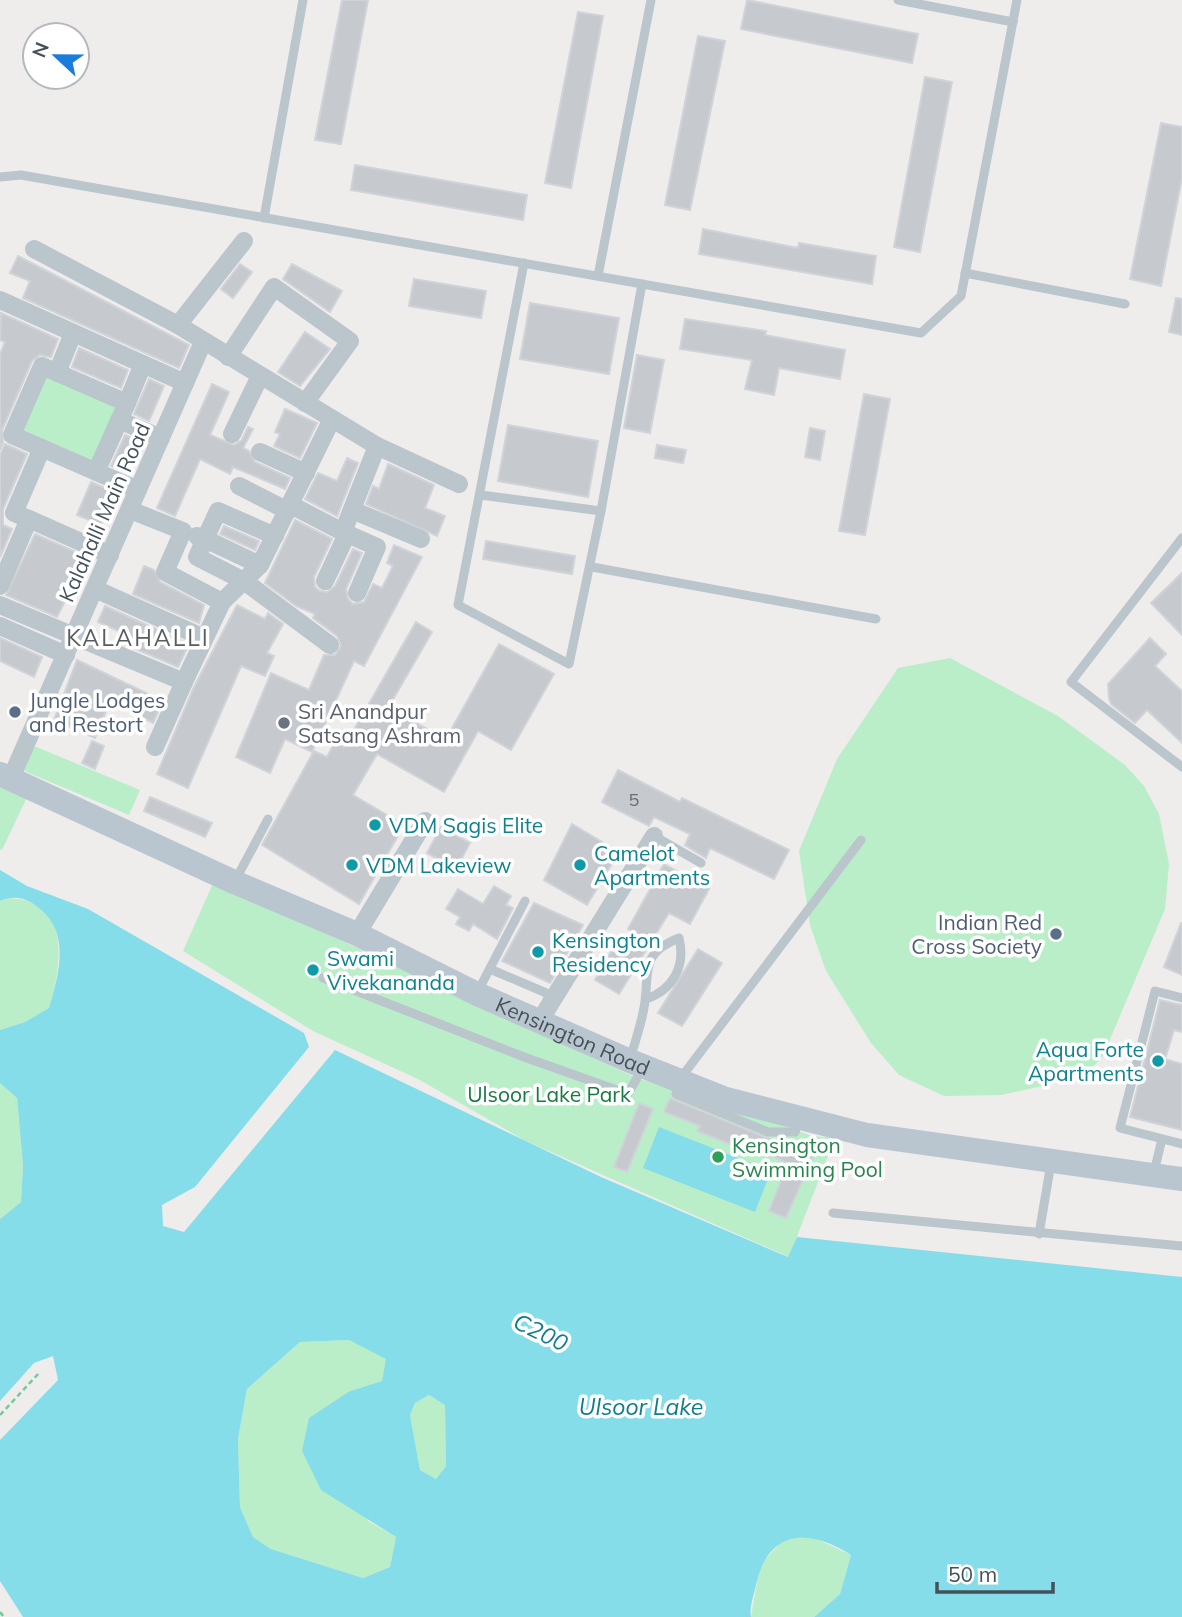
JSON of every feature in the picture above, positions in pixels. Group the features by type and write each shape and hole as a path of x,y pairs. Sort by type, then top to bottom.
{"main road":[{"name":"Kensington Road","path":"6,776 234,882 357,934 477,995 636,1064 678,1087 867,1135 1182,1179"}],"street":[{"path":"178,325 244,241"},
{"path":"34,249 178,325 377,446 459,484"},
{"path":"228,357 274,287 349,341 305,403"},
{"path":"0,300 185,383"},
{"path":"57,373 73,333"},
{"name":"Kalahalli Main Road","path":"6,776 66,655 203,342"},
{"path":"96,472 143,365"},
{"path":"138,490 12,435 42,366 123,411 161,438"},
{"path":"232,434 260,376"},
{"path":"155,747 222,602 260,565 332,419"},
{"path":"325,581 377,446"},
{"path":"42,448 14,513 110,555"},
{"path":"260,452 306,473"},
{"path":"239,486 377,547 357,593"},
{"path":"130,510 205,539 260,565"},
{"path":"352,510 421,539"},
{"path":"275,536 218,511 197,557 244,581 330,645"},
{"path":"0,586 29,519"},
{"path":"183,531 165,572 222,602"},
{"path":"95,589 204,638"},
{"path":"0,605 184,682"},
{"path":"0,626 66,655"},
{"path":"357,934 425,821"},
{"path":"537,1021 654,836"}],"lane":[{"path":"264,218 303,0"},
{"path":"598,276 651,0"},
{"path":"898,0 1013,22"},
{"path":"0,177 20,175 921,333 961,296 1017,0"},
{"path":"524,263 458,606 569,664 592,567 642,284"},
{"path":"965,273 1125,304"},
{"path":"481,495 601,511"},
{"path":"1182,537 1071,682 1182,767"},
{"path":"592,567 876,619"},
{"path":"234,882 268,819"},
{"path":"654,836 701,863"},
{"path":"678,1087 861,840"},
{"path":"477,995 525,901"},
{"path":"323,978 524,1057 628,1094 636,1064 646,999 644,980 650,962 662,947 679,938 680,963 674,979 662,992 646,999"},
{"path":"490,969 551,995 537,1021"},
{"path":"1182,998 1155,991 1120,1128 1182,1144"},
{"path":"1153,1174 1162,1139"},
{"path":"1039,1234 1052,1159"},
{"path":"833,1213 1182,1246"}],"path":[{"path":"0,1415 40,1372"},
{"path":"0,1612 4,1617"}],"green space":[{"path":"46,375 117,406 93,461 23,430"},
{"path":"950,658 1058,716 1125,765 1144,786 1159,814 1169,864 1165,909 1103,1056 1090,1070 1066,1081 1001,1095 944,1096 899,1075 871,1043 826,971 810,925 799,851 837,759 898,668"},
{"path":"34,746 140,790 129,815 24,771"},
{"path":"0,783 28,795 2,850 0,849"},
{"name":"Ulsoor Lake Park","path":"214,881 641,1080 661,1082 812,1136 835,1138 789,1257 526,1141 418,1079 313,1031 183,951"},
{"path":"7,898 28,901 43,909 52,922 59,954 49,1008 25,1022 0,1030 0,901"},
{"path":"0,1083 17,1098 23,1165 21,1202 0,1219"},
{"path":"349,1340 387,1359 382,1381 350,1391 368,1521 396,1537 390,1567 363,1578 271,1549 253,1537 240,1507 238,1439 247,1389 300,1342"},
{"path":"429,1395 445,1405 446,1466 436,1479 420,1470 410,1415 415,1403"},
{"path":"810,1536 851,1555 840,1594 814,1617 751,1617 760,1565 782,1541"}],"water":[{"name":"Ulsoor Lake","path":"0,870 27,886 88,909 304,1033 309,1047 195,1187 162,1205 163,1226 184,1232 335,1050 601,1177 788,1257 797,1237 1182,1277 1182,1617 814,1617 840,1594 851,1555 820,1540 806,1538 792,1539 780,1544 770,1553 756,1585 751,1617 23,1617 0,1581 0,1440 58,1380 53,1356 34,1363 0,1401 0,1219 21,1202 23,1165 17,1098 0,1083 0,1030 25,1022 49,1008 57,979 60,951 58,937 45,913 24,899 0,901","holes":["349,1340 386,1359 382,1381 350,1391 309,1418 302,1451 321,1490 396,1537 390,1567 363,1578 271,1549 253,1537 240,1507 238,1439 247,1389 300,1342","429,1395 445,1405 446,1466 436,1479 420,1470 410,1415 415,1403"]},
{"path":"659,1127 771,1171 755,1212 643,1168"}],"building":[{"path":"342,0 368,0 341,144 315,140"},
{"path":"747,0 918,34 912,63 741,29"},
{"path":"578,12 603,16 571,188 545,183"},
{"path":"698,36 725,41 690,210 665,205"},
{"path":"925,77 952,82 920,252 894,247"},
{"path":"1161,123 1182,127 1182,178 1161,286 1130,279"},
{"path":"355,165 527,195 523,220 351,190"},
{"path":"703,229 798,248 799,243 876,256 872,284 699,254"},
{"path":"18,256 189,345 179,368 23,298 30,281 10,273"},
{"path":"240,264 252,272 233,298 221,289"},
{"path":"292,264 342,291 330,312 283,279"},
{"path":"414,279 486,291 481,318 409,306"},
{"path":"1176,298 1182,299 1182,335 1169,332"},
{"path":"530,303 619,318 609,374 520,359"},
{"path":"1,313 58,339 51,357 40,355 32,361 2,430 3,442 0,450 0,354 5,342 0,340"},
{"path":"685,319 766,331 765,335 845,350 840,379 779,368 774,395 745,389 752,360 680,349"},
{"path":"305,332 330,349 300,386 278,372"},
{"path":"79,348 128,370 121,388 72,367"},
{"path":"637,355 664,360 650,433 624,428"},
{"path":"149,379 164,386 149,421 134,414"},
{"path":"212,384 229,392 210,435 234,445 242,440 248,427 253,429 243,448 249,451 255,462 290,478 285,489 233,467 230,474 200,459 175,516 157,508"},
{"path":"864,394 890,399 865,535 839,531"},
{"path":"285,409 317,423 300,458 274,446 280,434 275,432"},
{"path":"508,425 598,441 588,497 498,481"},
{"path":"810,428 825,431 820,460 805,457"},
{"path":"125,435 140,441 127,473 111,466"},
{"path":"5,444 27,454 3,509 3,525 12,529 0,557 0,455"},
{"path":"657,445 686,450 683,463 655,458"},
{"path":"347,458 358,463 337,516 305,499 318,473 337,481"},
{"path":"388,464 434,485 425,508 445,516 437,536 366,504 373,486 379,489"},
{"path":"91,482 116,493 101,525 77,515"},
{"path":"295,520 332,539 314,577 315,587 320,591 327,592 335,586 353,549 362,553 346,589 348,599 353,604 364,602 373,584 382,588 393,566 387,563 394,545 422,557 364,666 354,661 312,752 285,739 270,773 236,757 271,673 309,690 324,655 335,655 341,646 337,636 313,618 315,614 296,606 265,583"},
{"path":"224,526 259,541 255,550 220,534"},
{"path":"35,534 87,557 57,617 6,595"},
{"path":"486,541 575,556 572,574 483,559"},
{"path":"144,566 154,570 160,582 204,605 199,623 133,594"},
{"path":"1182,573 1182,635 1151,603"},
{"path":"237,605 265,619 268,613 283,624 267,653 274,656 265,676 241,666 188,788 157,774 194,687"},
{"path":"105,606 189,644 178,667 117,641 121,632 98,622"},
{"path":"416,622 432,632 388,708 446,739 499,644 554,674 511,750 478,731 444,792 377,754 353,795 404,825 359,904 262,845 314,751 327,757 335,742 344,747"},
{"path":"0,638 42,657 34,677 0,661"},
{"path":"1150,638 1166,654 1155,666 1182,691 1182,743 1147,710 1135,723 1111,704 1109,698 1108,684"},
{"path":"77,660 163,701 153,723 110,701 95,738 54,720"},
{"path":"92,741 104,746 95,769 82,763"},
{"path":"618,770 680,802 682,798 789,850 774,879 710,848 706,858 685,845 690,834 654,817 649,826 602,802"},
{"path":"150,797 212,823 205,837 144,811"},
{"name":"Camelot Apartments","path":"572,824 619,852 587,905 544,880"},
{"path":"441,827 470,843 456,869 427,853"},
{"path":"664,864 709,889 690,924 669,913 619,994 595,980 612,950 615,952 621,942 625,944 632,932 628,929"},
{"path":"494,886 511,896 506,905 513,908 497,939 473,924 469,931 456,924 460,917 446,909 458,889 483,904"},
{"name":"Kensington Residency","path":"534,903 583,925 550,983 502,961"},
{"path":"1182,923 1182,975 1164,967"},
{"path":"698,949 722,963 682,1026 658,1013"},
{"name":"Aqua Forte Apartments","path":"1160,1000 1182,1005 1182,1032 1174,1030 1165,1059 1182,1064 1182,1130 1130,1117"},
{"path":"670,1098 813,1157 786,1218 769,1211 788,1163 741,1144 739,1148 697,1131 700,1126 664,1112"},
{"path":"639,1103 653,1109 627,1172 614,1167"}],"place":[{"name":"Jungle Lodges and Restort","path":"15,712"},
{"name":"Sri Anandpur Satsang Ashram","path":"284,723"},
{"name":"VDM Sagis Elite","path":"375,825"},
{"name":"VDM Lakeview","path":"352,865"},
{"name":"Camelot Apartments","path":"580,865"},
{"name":"Indian Red Cross Society","path":"1056,934"},
{"name":"Kensington Residency","path":"538,952"},
{"name":"Swami Vivekananda","path":"313,970"},
{"name":"Aqua Forte Apartments","path":"1158,1061"},
{"name":"Kensington Swimming Pool","path":"718,1157"}],"district":[{"name":"KALAHALLI","path":"138,637"}],"water label":[{"name":"C200","path":"541,1332"}]}
